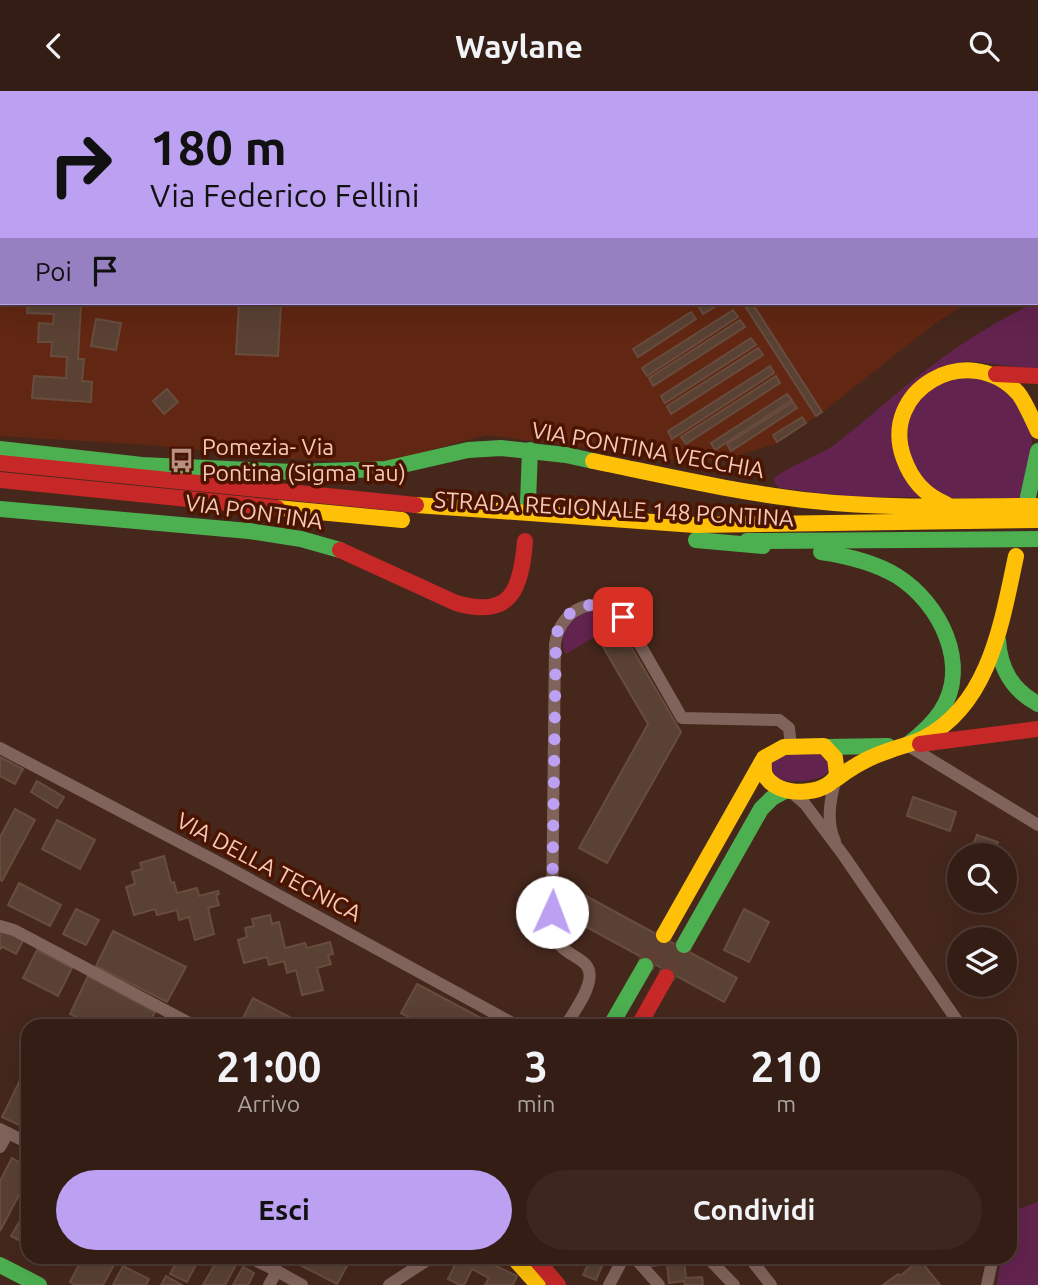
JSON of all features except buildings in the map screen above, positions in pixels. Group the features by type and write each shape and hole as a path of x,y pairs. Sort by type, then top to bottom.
{"main road":[{"path":"953,506 928,494 905,467 897,440 909,399 916,391 941,375 961,368 996,374 1038,376"},
{"path":"996,374 1011,384 1024,399 1038,431"},
{"name":"VIA PONTINA VECCHIA","path":"0,449 142,465 256,471 355,472 398,467 468,450 530,450 749,493 855,504 953,506 999,513 1033,501"},
{"path":"528,502 530,450"},
{"path":"1033,501 1038,451"},
{"path":"0,461 85,458"},
{"name":"STRADA REGIONALE 148 PONTINA","path":"0,461 279,493 695,526 999,513 1038,520"},
{"path":"0,480 64,487"},
{"path":"0,491 64,487"},
{"name":"STRADA REGIONALE 148 PONTINA","path":"64,487 437,523"},
{"name":"VIA PONTINA","path":"0,509 293,537 348,552 458,605 478,610 499,605 512,593 521,575 521,535"},
{"name":"STRADA REGIONALE 148 PONTINA","path":"521,535 538,531"},
{"name":"STRADA REGIONALE 148 PONTINA","path":"603,535 789,541 1038,538"},
{"path":"696,540 849,556 887,571 915,590 945,633 950,645 954,672 951,691 944,708 924,733 906,745"},
{"path":"685,943 764,805 787,791 822,787 863,761 936,732 963,705 985,671 998,634 1016,555"},
{"path":"998,634 999,654 1006,676 1022,695 1038,704"},
{"path":"665,932 764,758 777,749 791,746 906,745 1038,729"},
{"path":"825,747 832,753 836,763 835,780"},
{"path":"764,758 762,768 765,775 778,788 787,791"},
{"path":"614,1019 645,966"},
{"path":"642,1019 666,977"},
{"path":"519,1264 538,1285"},
{"path":"540,1264 558,1285"},
{"path":"0,1265 39,1285"}],"street":[{"path":"569,1019 588,985 590,972 584,962 558,943 552,918 555,643 558,628 563,621 573,610 586,605 595,604 615,610 627,622 682,718 781,720 790,730 791,746"},
{"path":"939,765 936,753 944,741"},
{"path":"906,745 1038,825"},
{"name":"VIA DELLA TECNICA","path":"0,748 227,867 505,1019"},
{"path":"835,780 830,824 832,834 844,856"},
{"path":"787,791 804,804 844,856 956,1019"},
{"path":"715,845 735,855"},
{"path":"0,926 14,930 181,1019"},
{"path":"665,932 685,943"},
{"path":"0,1147 4,1131 21,1140"},
{"path":"263,1264 302,1285"},
{"path":"388,1285 421,1264"},
{"path":"609,1285 620,1264"},
{"path":"640,1264 659,1285"},
{"path":"714,1264 734,1285"},
{"path":"754,1264 771,1285"},
{"path":"987,1285 992,1264"},
{"path":"269,1285 277,1271"}],"shaded area":[{"path":"0,305 964,305 934,324 823,412 775,444 727,459 682,464 671,459 486,435 403,458 377,462 305,460 148,445 0,436"},
{"path":"1031,305 1038,305 1038,369 966,361 896,412 924,497 849,497 780,488 775,484 774,479 778,475 834,445 947,355 985,329"},
{"path":"960,373 1004,383 1032,430 1032,443 1020,498 946,498 917,477 902,433 914,400"},
{"path":"590,611 606,613 618,622 565,653 563,638 567,626"},
{"path":"824,753 830,770 813,780 778,779 770,766 786,755"},
{"path":"1038,1202 1038,1285 997,1285 1000,1264 1017,1264 1017,1210"}],"tunnel":[{"path":"645,966 664,935"},
{"path":"666,977 684,945"}],"traffic: fast":[{"path":"0,449 142,465 293,472 385,469 468,450 501,448 566,455 593,461"},
{"path":"528,502 530,450"},
{"path":"1028,497 1038,451"},
{"path":"0,509 249,531 301,539 340,550"},
{"path":"747,541 1038,539"},
{"path":"696,540 763,546"},
{"path":"821,552 860,560 897,576 926,602 938,618 952,655 953,674 949,693 934,721 907,745"},
{"path":"998,640 1001,660 1009,678 1021,692 1038,704"},
{"path":"825,747 888,746"},
{"path":"684,945 761,809 772,798 785,791"},
{"path":"614,1019 645,966"},
{"path":"0,1265 39,1285"}],"traffic: slow":[{"path":"946,504 926,492 915,481 904,459 899,434 904,412 915,394 932,380 953,372 975,371 998,378 1018,393 1038,431"},
{"path":"593,461 731,489 842,504 1038,506"},
{"path":"416,505 695,525 1038,520"},
{"path":"277,508 402,520"},
{"path":"836,779 867,759 924,738 946,723 964,704 990,659 1016,556"},
{"path":"664,935 764,758 784,747 824,746 835,758 837,774 832,782 824,787 802,792 790,791 771,783 764,773 764,758"},
{"path":"519,1264 538,1285"}],"traffic: jam":[{"path":"996,374 1038,376"},
{"path":"0,463 416,505"},
{"path":"0,480 277,508"},
{"path":"340,550 456,603 489,607 501,603 510,596 516,586 525,541"},
{"path":"920,744 1038,729"},
{"path":"642,1019 666,977"},
{"path":"540,1264 558,1285"}],"place":[{"name":"Pomezia- Via Pontina (Sigma Tau)","path":"182,460"}],"route":[{"path":"552,912 556,636 566,617 582,606 604,606 623,617"}]}
